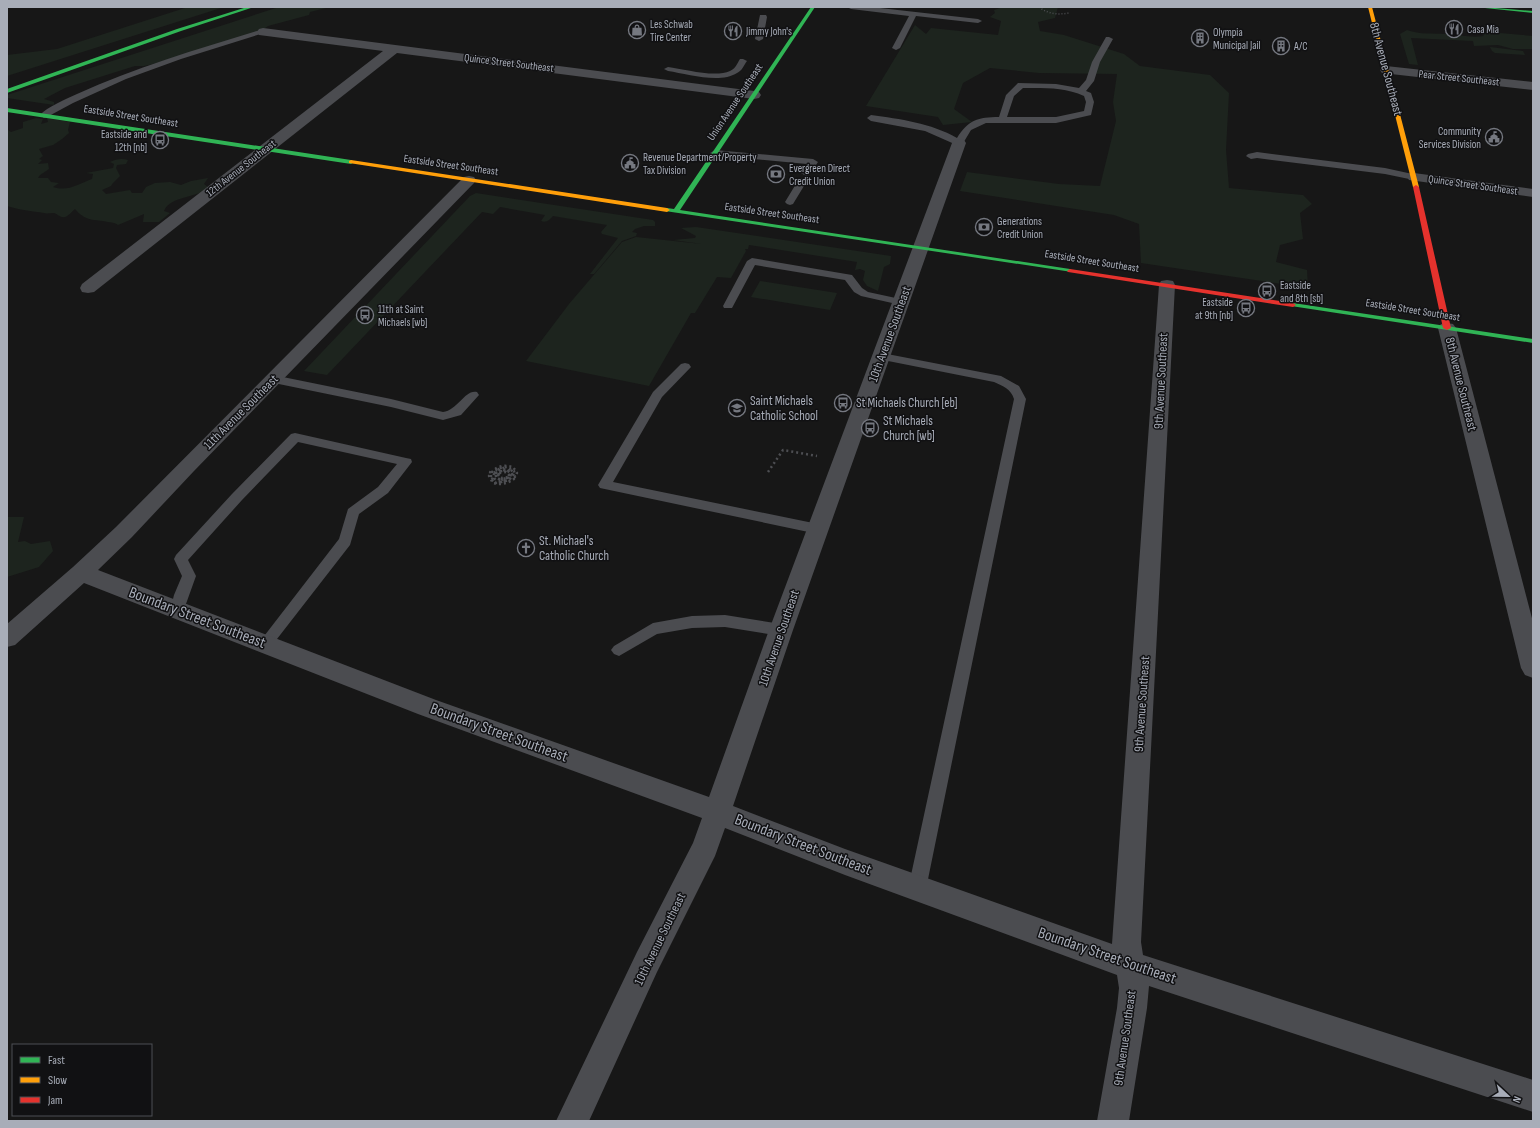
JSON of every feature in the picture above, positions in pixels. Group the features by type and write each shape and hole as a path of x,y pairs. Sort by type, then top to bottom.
{"main road":[{"path":"7,83 108,50 252,7"},
{"name":"Union Avenue Southeast","path":"676,211 813,7"},
{"name":"8th Avenue Southeast","path":"1370,7 1414,177 1447,328"},
{"path":"1485,7 1533,12"},
{"path":"7,91 179,30"},
{"name":"Eastside Street Southeast","path":"7,110 1533,341"}],"street":[{"name":"Quince Street Southeast","path":"263,32 754,95"},
{"name":"12th Avenue Southeast","path":"88,288 395,48"},
{"name":"Pear Street Southeast","path":"1386,70 1533,86"},
{"name":"10th Avenue Southeast","path":"572,1121 647,962 705,847 781,630 959,143"},
{"name":"Quince Street Southeast","path":"1414,177 1533,193"},
{"name":"11th Avenue Southeast","path":"7,638 81,574 124,532 187,466 469,180"},
{"name":"9th Avenue Southeast","path":"1113,1121 1134,988 1126,942 1167,285"},
{"name":"8th Avenue Southeast","path":"1447,328 1533,668"},
{"name":"Boundary Street Southeast","path":"81,574 427,708 717,812 752,827 917,889 1129,965 1533,1096"}],"lane":[{"path":"851,7 978,21"},
{"path":"896,48 913,14"},
{"path":"759,40 761,33 760,24 763,17"},
{"path":"44,115 74,98 107,83 170,60 263,32"},
{"path":"1081,91 1090,81 1096,62 1109,39"},
{"path":"668,69 719,75 730,74 743,62"},
{"path":"871,118 911,125 941,133 959,143 968,128 985,120 1002,120 1056,120 1088,113 1090,102 1088,95 1081,91 1050,86 1022,85 1010,94 1002,120"},
{"path":"715,152 813,162 790,202"},
{"path":"1251,156 1257,155 1385,171 1414,177"},
{"path":"728,306 752,262 848,277 858,290 865,294 901,302"},
{"path":"882,357 997,379 1013,387 1019,393 1020,399 917,889"},
{"path":"685,367 657,395 605,485 818,528"},
{"path":"273,379 391,402 443,416 451,415 460,410 473,395"},
{"path":"177,611 181,595 189,576 181,560 232,501 295,437 406,462 383,490 353,512 345,541 265,644"},
{"path":"619,650 653,629 692,622 725,620 781,630"}],"path":[{"path":"1039,7 1047,12 1069,13"},
{"path":"768,472 783,450 817,456"},
{"path":"489,472 494,473 499,469 508,468 500,468 492,472 496,468 507,466 513,467 517,473 515,477 514,470 509,468 514,473 512,477 508,481 498,483 507,482 514,479 510,482 502,484 493,483 489,476 491,474 491,479 496,483 492,478 493,474 495,479 501,481 508,479 512,474 508,469 500,470 496,473 505,470 500,473 506,472 509,475 508,471 511,475 504,480 501,480 508,477 502,478 498,475 497,477 499,479 496,478 496,474 503,475"}],"shaded area":[{"path":"188,7 224,7 7,76 7,55 57,49"},
{"path":"279,7 330,7 310,12 309,15 268,26 261,31 153,64 135,66 65,88 44,99 54,102 54,105 7,98 7,95"},
{"path":"1003,7 1058,7 1055,18 1038,22 1040,31 1064,35 1124,54 1140,66 1210,75 1229,93 1226,150 1229,188 1303,195 1312,204 1300,213 1303,239 1280,245 1276,262 1307,270 1308,288 1141,263 1139,224 1114,215 960,191 967,172 1059,184 1100,186 1116,121 1113,102 1117,74 1039,73 990,68 963,83 954,109 972,122 943,125 938,117 866,106 915,25 926,34 931,28 998,35 1001,21 990,17 995,13 994,10"},
{"path":"1480,28 1483,30 1494,30 1500,33 1533,36 1533,49 1513,49 1498,45 1474,46 1473,41 1411,38 1418,65 1409,64 1400,34 1407,30 1412,32 1470,37 1484,36 1478,30"},
{"path":"1490,47 1523,51 1525,55 1495,53"},
{"path":"36,118 43,119 41,124 48,122 47,118 70,122 68,130 69,133 53,145 39,149 43,156 39,159 42,160 38,164 48,163 49,169 38,178 48,178 51,182 59,183 53,187 63,189 68,188 92,179 93,174 86,173 113,168 114,164 110,162 121,159 128,160 126,164 117,165 116,168 120,176 111,186 102,190 106,194 130,190 132,193 142,193 146,187 155,183 170,182 181,185 191,181 208,178 204,184 209,188 197,194 172,202 164,211 170,213 159,222 143,222 144,214 118,225 87,218 75,209 68,216 63,217 54,213 45,213 7,206 7,129 11,132 23,128 23,122"},
{"path":"476,193 653,220 655,222 655,226 644,226 635,229 632,232 637,233 636,236 622,241 594,274 590,274 618,238 602,234 601,232 607,225 553,216 548,221 543,222 541,221 545,215 500,207 493,214 482,212 327,375 304,371 470,196"},
{"path":"696,227 891,256 890,264 884,267 878,291 867,286 863,280 865,271 860,269 855,270 857,262 749,245 748,249 745,249 746,251 731,278 717,277 695,313 691,313 649,386 526,361 569,304 622,242 636,237 702,244 673,240 695,238 696,236 681,228"},
{"path":"760,281 837,293 830,310 751,297"},
{"path":"7,517 24,517 18,542 25,541 31,544 50,541 53,551 39,567 7,577"}],"traffic: fast":[{"path":"7,91 179,30 252,7"},
{"path":"676,211 813,7"},
{"path":"1485,7 1533,12"},
{"path":"7,110 351,162"},
{"path":"667,210 1070,271"},
{"path":"1293,305 1533,341"}],"traffic: slow":[{"path":"1370,7 1416,187"},
{"path":"351,162 667,210"}],"traffic: jam":[{"path":"1416,187 1447,328"},
{"path":"1070,271 1293,305"}],"place":[{"name":"Casa Mia","path":"1454,29"},
{"name":"Les Schwab Tire Center","path":"637,30"},
{"name":"Jimmy John's","path":"733,31"},
{"name":"Olympia Municipal Jail","path":"1200,38"},
{"name":"A/C","path":"1281,46"},
{"name":"Community Services Division","path":"1494,137"},
{"name":"Eastside and 12th [nb]","path":"160,140"},
{"name":"Revenue Department/Property Tax Division","path":"630,163"},
{"name":"Evergreen Direct Credit Union","path":"776,174"},
{"name":"Generations Credit Union","path":"984,227"},
{"name":"Eastside and 8th [sb]","path":"1267,291"},
{"name":"Eastside at 9th [nb]","path":"1246,308"},
{"name":"11th at Saint Michaels [wb]","path":"365,315"},
{"name":"St Michaels Church [eb]","path":"843,403"},
{"name":"Saint Michaels Catholic School","path":"737,408"},
{"name":"St Michaels Church [wb]","path":"870,428"},
{"name":"St. Michael's Catholic Church","path":"526,548"}]}
